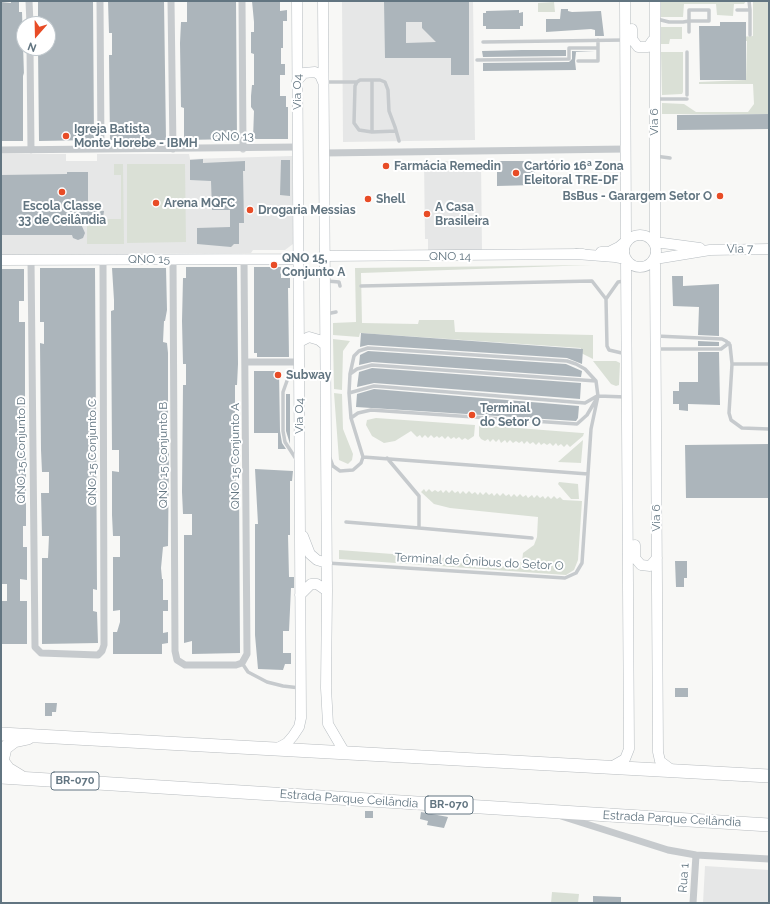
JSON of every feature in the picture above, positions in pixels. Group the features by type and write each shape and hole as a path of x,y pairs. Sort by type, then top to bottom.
{"highway":[{"path":"1,734 769,776"},
{"path":"22,778 8,769 2,761 5,748 14,741 35,736"},
{"name":"Estrada Parque Ceilândia","path":"1,777 769,824"}],"main road":[{"name":"Via O4","path":"276,749 287,742 298,728 301,718 297,1"},
{"path":"323,1 327,563 326,688 328,724 345,752"},
{"path":"611,767 625,758 629,750 627,354 626,259 624,253 626,241 626,1"},
{"path":"632,1 633,43 638,47 644,48 650,45 654,40"},
{"name":"Via 6","path":"654,1 655,242"},
{"path":"297,81 304,73 315,72 320,75 323,82"},
{"path":"626,241 635,235 641,234 648,236 655,242 656,254 651,264 640,268 634,266 626,259"},
{"name":"QNO 14","path":"325,256 576,254 609,252 619,248 626,241"},
{"name":"Via 7","path":"655,242 710,250"},
{"name":"Via 7","path":"654,259 710,250 769,249"},
{"name":"QNO 14","path":"576,254 626,259"},
{"name":"QNO 15","path":"1,260 298,259"},
{"name":"Via 6","path":"654,259 658,752 660,761 673,771"},
{"path":"299,342 309,337 318,340 325,345"},
{"path":"627,462 634,491 635,558 638,564 647,567 653,564 657,558"},
{"path":"300,526 310,554 318,560 327,563"},
{"path":"300,595 311,584 317,584 327,591"}],"street":[{"path":"29,1 30,16"},
{"path":"100,1 102,149"},
{"path":"171,1 173,149"},
{"path":"242,1 243,149"},
{"path":"30,56 31,150"},
{"name":"QNO 13","path":"1,150 297,148"},
{"path":"324,153 626,149"},
{"name":"QNO 15 Conjunto A","path":"242,663 247,654 244,258"},
{"name":"QNO 15 Conjunto C","path":"34,640 35,647 41,653 98,655 102,651 104,645 103,259"},
{"name":"QNO 15 Conjunto B","path":"173,259 175,651 177,660 184,665 236,665 242,663"},
{"name":"QNO 15 Conjunto D","path":"31,260 34,640"},
{"path":"245,362 299,364"},
{"path":"543,811 668,850 696,855 769,859"},
{"name":"Rua 1","path":"693,903 696,855"}],"lane":[{"path":"750,1 750,35"},
{"path":"655,18 669,22 689,22 709,21 709,10 689,10 689,22 689,32"},
{"path":"737,10 750,10"},
{"path":"578,61 598,61 598,40"},
{"path":"483,42 626,40"},
{"path":"477,60 569,59 569,48 598,48"},
{"path":"654,99 687,97 686,52"},
{"path":"323,82 357,82 360,80 385,82 388,90 388,110 399,141"},
{"path":"372,80 372,132"},
{"path":"357,82 354,86 354,123 359,130 372,132 396,131"},
{"path":"654,156 670,158"},
{"path":"325,281 339,282 340,286"},
{"path":"361,286 592,281 606,299"},
{"path":"626,281 618,282 606,299 607,346 609,350 627,354"},
{"path":"325,314 336,312"},
{"path":"655,336 722,339 729,343"},
{"path":"655,349 721,349 729,343"},
{"path":"729,343 732,364 729,413 731,420 742,428 769,429"},
{"path":"326,444 333,466 340,471 353,470 361,463 364,457 351,418 349,393 350,374 354,356 359,351 368,348 567,361 585,369 596,381"},
{"path":"299,364 288,378 283,392 283,431 285,442 299,463"},
{"path":"732,364 769,364"},
{"path":"350,374 357,369 372,365 596,381"},
{"name":"Terminal de Ônibus do Setor O","path":"327,563 565,578 571,577 576,573 582,563 591,429 598,396 596,381"},
{"path":"349,393 374,386 585,403 598,396 627,397"},
{"path":"351,418 358,413 371,410 577,424 587,414 598,396"},
{"path":"364,457 588,474"},
{"path":"387,458 419,496 419,528"},
{"path":"346,522 532,538"},
{"path":"242,663 248,672 267,682 301,688"}],"shaded area":[{"path":"342,1 473,1 475,140 343,142"},
{"path":"661,1 746,1 744,4 734,4 733,16 717,15 716,4 684,4 683,17 661,17"},
{"path":"753,1 769,1 769,114 662,114 662,103 684,104 696,112 748,112 754,104 753,84 699,84 699,82 746,80 747,41 740,41 740,37 753,36"},
{"path":"554,2 555,12 538,12 538,3"},
{"path":"661,27 682,27 682,39 670,39 669,44 661,44"},
{"path":"661,52 683,52 682,94 662,95"},
{"path":"1,154 66,154 66,161 97,161 97,154 189,154 190,159 292,156 293,244 285,250 253,250 251,253 1,255"},
{"path":"424,161 481,161 482,250 428,250 428,239 425,239"},
{"path":"114,164 123,164 124,244 87,244 87,219 121,219 121,175 114,175"},
{"name":"Arena MQFC","path":"127,164 185,164 186,242 127,243"},
{"path":"592,265 361,273 362,323 418,324 419,320 454,320 455,332 593,335 593,359 581,353 581,348 360,333 359,337 333,335 333,323 356,322 355,268"},
{"path":"333,339 350,341 343,351 342,390 334,389"},
{"path":"593,361 616,361 620,363 619,385 616,386 611,384"},
{"path":"334,393 342,394 343,429 353,454 352,460 348,464 339,460"},
{"path":"376,418 475,425 474,436 468,440 465,438 462,440 459,437 456,439 454,437 451,439 448,436 445,439 442,436 439,438 437,436 434,438 431,435 428,438 425,435 422,438 420,435 417,437 411,431 395,441 384,443 372,436 366,425 367,420"},
{"path":"479,425 584,433 583,436 570,447 567,444 564,447 561,444 558,446 556,443 553,446 550,443 547,445 544,443 541,445 539,442 536,445 533,442 530,444 527,441 524,444 522,441 519,443 516,441 513,443 510,440 507,443 505,440 501,443 499,439 496,442 493,439 490,442 488,439 485,441 481,439 479,436"},
{"path":"583,440 581,463 558,462 559,461"},
{"path":"559,482 578,484 579,499 571,499 558,484"},
{"path":"424,489 426,492 429,489 432,492 435,490 438,492 441,490 443,493 446,490 449,493 452,490 455,493 458,491 460,494 463,491 466,494 469,491 472,494 475,492 478,495 480,492 483,495 486,492 489,495 492,493 494,496 497,493 500,496 503,493 506,496 509,494 511,497 514,494 517,497 520,494 523,497 526,495 528,498 532,495 534,498 537,495 540,498 543,496 545,499 548,496 551,499 554,496 557,499 560,497 563,500 582,501 578,560 574,570 566,575 339,559 339,550 513,563 522,562 523,553 534,545 537,537 538,517 450,508 434,504 421,492"},
{"path":"705,866 769,870 769,903 703,903"},
{"path":"552,892 579,894 578,903 551,903"}],"building":[{"path":"11,1 19,1 19,12 22,12 22,16 16,16 16,56 23,56 23,141 1,141 1,2 11,3"},
{"path":"38,1 93,1 94,140 39,141 38,56 56,56 56,16 38,16"},
{"path":"108,1 164,1 166,140 110,140 109,55 112,55 112,33 109,33"},
{"path":"187,1 236,1 237,139 184,140 184,108 181,107 180,43 181,22 187,22"},
{"path":"252,1 280,1 280,11 287,10 287,21 283,21 283,48 281,48 281,64 285,64 285,75 280,75 280,96 286,96 286,107 288,107 288,139 253,139 254,111 251,107 251,96 252,85 254,85 254,54 251,53 251,32 254,32 254,22"},
{"path":"384,1 469,1 469,75 451,75 451,58 385,58","holes":["406,22 422,22 422,28 436,42 406,43"]},
{"path":"561,9 568,9 568,11 572,12 601,11 604,36 595,36 595,30 591,29 546,32 546,19 560,19"},
{"path":"519,10 519,13 523,12 523,26 520,26 520,29 486,29 486,26 483,26 483,13 486,13 486,11"},
{"path":"720,22 746,22 746,80 700,80 699,26 720,26"},
{"path":"566,50 566,56 483,57 482,51"},
{"path":"572,51 595,52 576,52 576,70 483,71 483,63 569,62 572,59"},
{"path":"769,114 769,129 677,130 677,115"},
{"path":"203,159 203,163 245,161 245,171 243,171 244,223 239,223 239,244 234,244 231,247 197,244 197,228 230,227 230,210 212,210 211,181 190,180 190,160"},
{"path":"281,160 290,160 290,196 280,195"},
{"name":"Cartório 16ª Zona Eleitoral TRE-DF","path":"497,161 535,161 535,185 497,186"},
{"path":"67,172 88,172 88,210 104,211 103,218 88,218 88,224 81,224 85,233 83,238 78,240 73,238 72,235 1,235 1,175 67,174"},
{"path":"186,267 237,267 238,364 237,385 235,385 235,417 238,417 239,428 238,460 236,460 236,482 239,482 240,653 192,654 192,641 184,643 184,535 192,535 192,514 183,514 182,492 183,385 186,385 186,364 183,364 182,321 183,278 186,278"},
{"path":"254,267 281,267 281,278 290,278 290,288 288,288 289,357 257,357 257,353 254,353"},
{"path":"40,268 95,268 97,590 93,589 93,611 97,612 98,643 42,644 42,558 48,558 49,536 42,536 41,493 49,493 49,472 42,472 41,450 40,343 44,344 44,322 40,322"},
{"path":"112,268 166,268 167,310 164,321 163,342 167,343 168,353 168,417 164,417 165,450 169,450 168,546 163,547 161,568 163,579 163,600 168,600 168,611 163,611 163,633 168,632 168,643 162,644 162,654 113,654 113,632 117,632 120,622 120,610 113,611 113,557 120,557 120,536 113,536 112,515 112,471 119,472 119,450 112,450 111,311 114,310 114,300"},
{"path":"1,269 24,269 24,301 19,301 19,322 25,322 25,408 23,408 23,429 26,429 26,526 23,526 23,547 27,547 27,580 20,579 20,601 27,601 27,644 1,644 1,601 7,601 7,584 1,584"},
{"path":"672,276 683,276 683,286 719,284 719,336 698,335 699,307 673,306"},
{"path":"361,333 583,349 582,364 567,358 368,345 360,347"},
{"path":"698,341 719,342 719,346 698,346"},
{"path":"368,351 566,364 582,371 581,377 372,362 359,365 360,355"},
{"path":"698,352 719,352 720,405 688,404 688,411 679,410 679,404 673,404 673,391 679,391 679,382 698,382"},
{"path":"372,368 581,383 580,399 374,383 357,387 359,372"},
{"path":"254,371 279,371 280,431 282,443 286,449 278,449 278,433 254,433"},
{"path":"374,389 579,406 578,418 576,421 356,407 357,394"},
{"path":"286,394 290,394 290,444 286,431"},
{"path":"769,444 769,498 686,498 685,445"},
{"path":"255,469 293,471 292,481 290,481 290,535 288,535 289,577 294,577 294,588 291,588 289,631 283,631 283,653 291,653 291,664 285,664 283,670 258,669 255,635 255,524 258,524"},
{"path":"675,561 687,561 687,578 684,578 684,587 676,587"},
{"path":"675,688 688,688 688,697 675,697"},
{"path":"45,703 57,703 56,712 52,712 52,716 45,716"},
{"path":"365,811 373,811 373,818 365,818"},
{"path":"421,812 448,817 444,828 427,825 428,821 420,819"},
{"path":"593,896 621,897 621,903 593,903"}],"place":[{"name":"Igreja Batista Monte Horebe - IBMH","path":"66,136"},
{"name":"Farmácia Remedin","path":"386,166"},
{"name":"Cartório 16ª Zona Eleitoral TRE-DF","path":"516,173"},
{"name":"Escola Classe 33 de Ceilândia","path":"62,192"},
{"name":"BsBus - Garargem Setor O","path":"720,196"},
{"name":"Shell","path":"368,199"},
{"name":"Arena MQFC","path":"156,203"},
{"name":"Drogaria Messias","path":"250,210"},
{"name":"A Casa Brasileira","path":"427,214"},
{"name":"QNO 15, Conjunto A","path":"274,265"},
{"name":"Subway","path":"278,375"},
{"name":"Terminal do Setor O","path":"472,415"}]}
